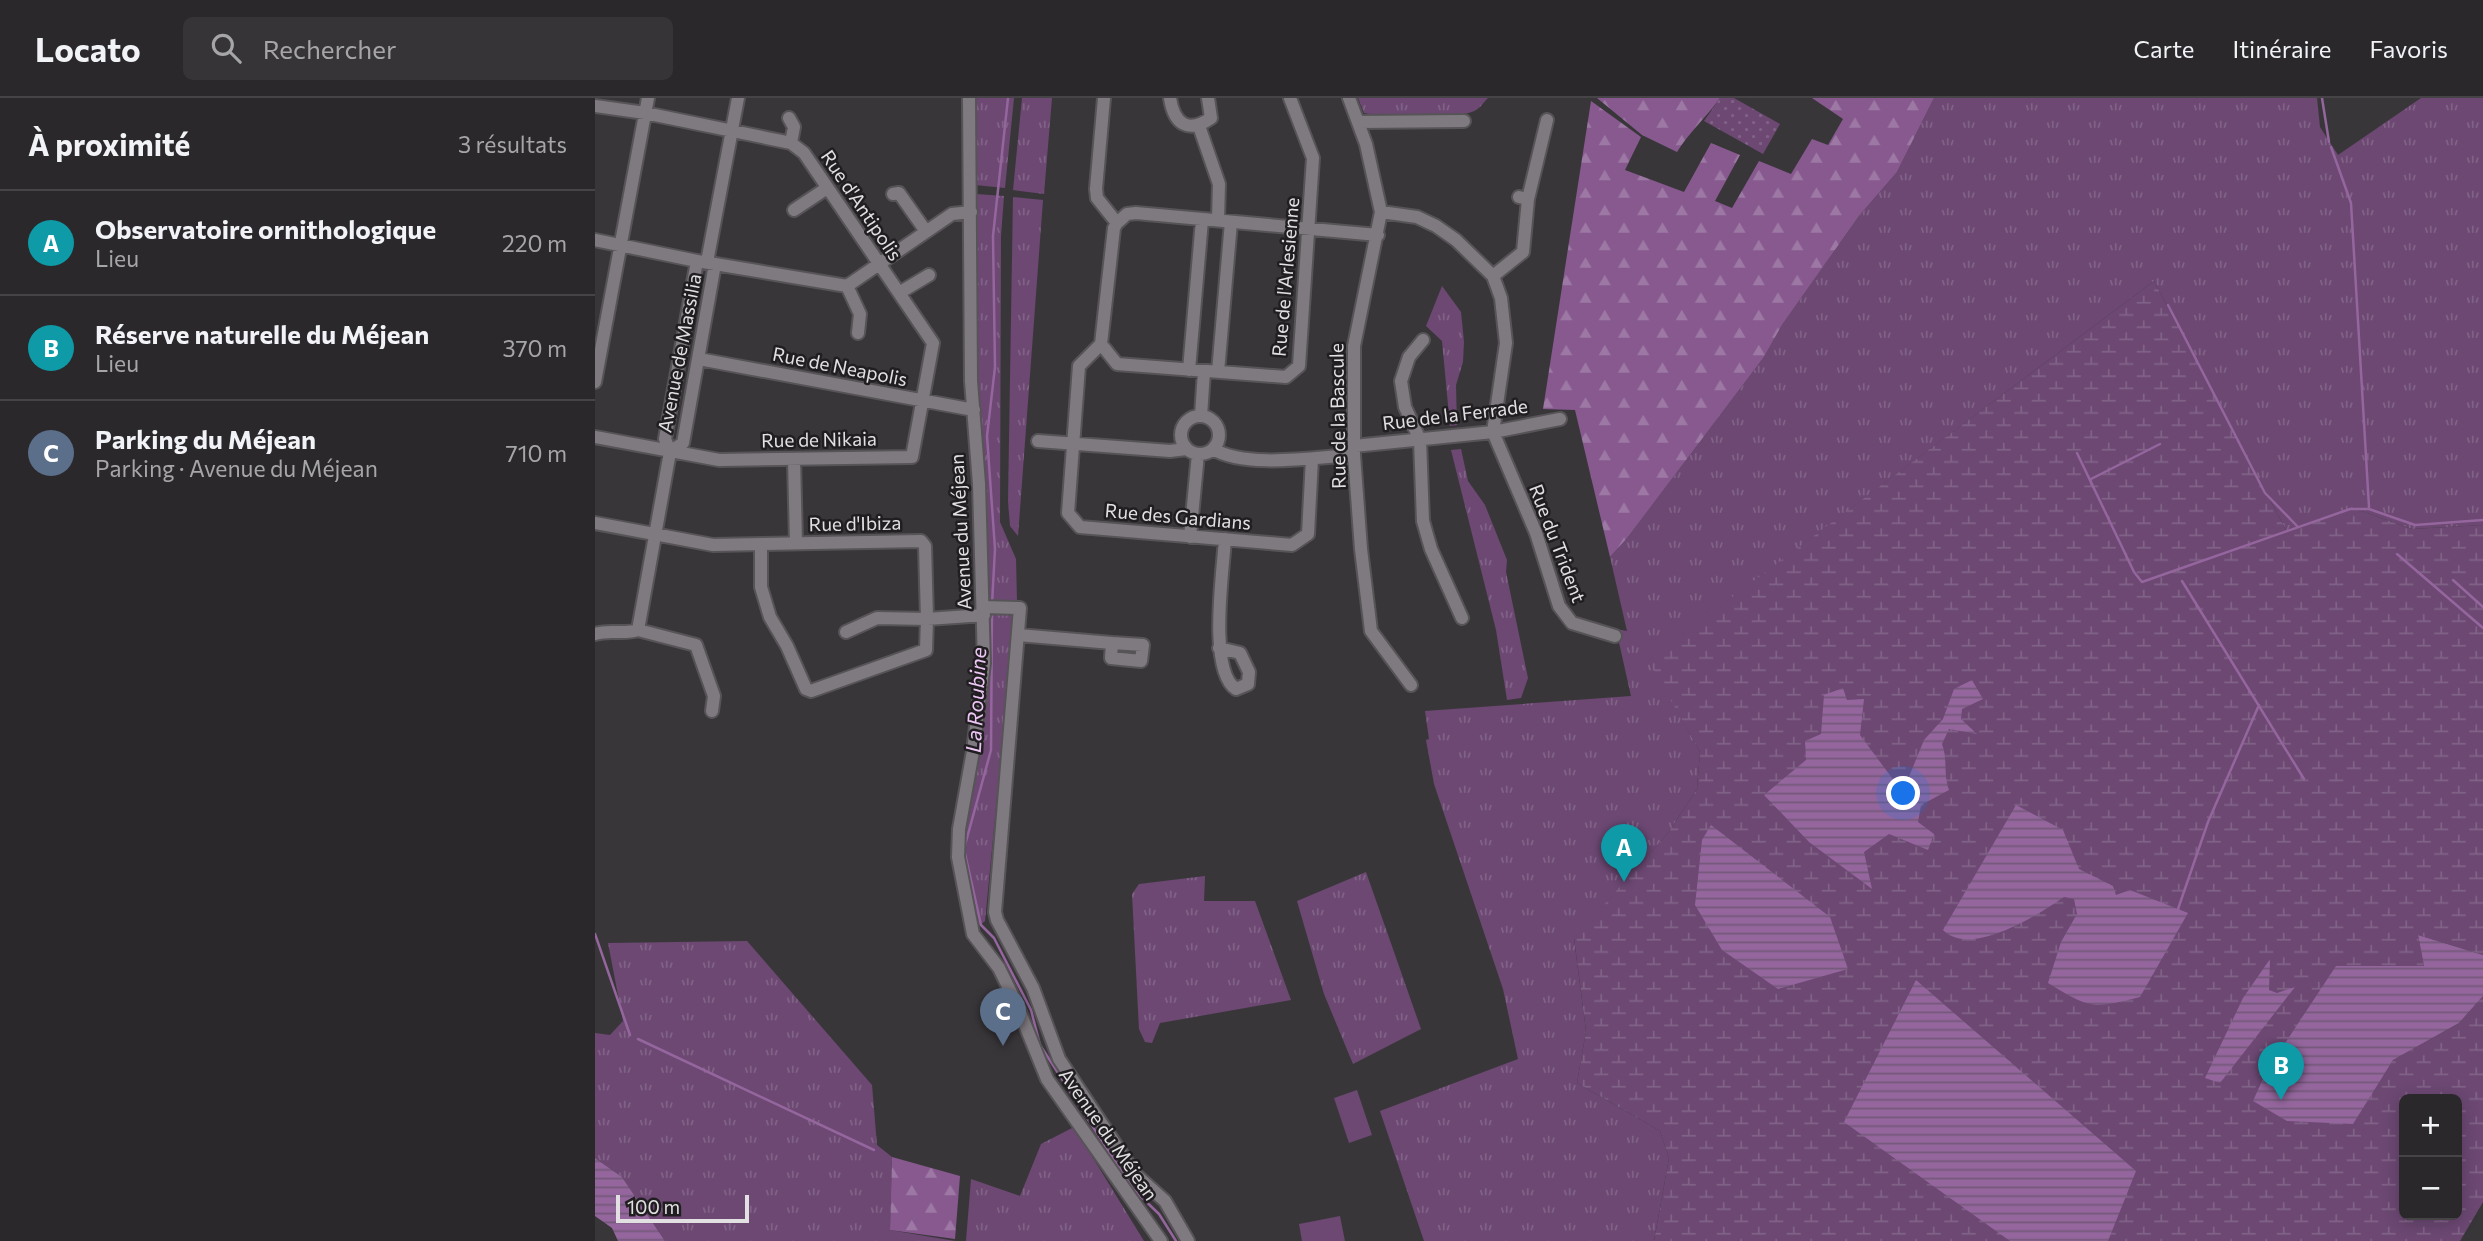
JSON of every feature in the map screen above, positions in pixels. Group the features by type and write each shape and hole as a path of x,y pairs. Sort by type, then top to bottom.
{"street":[{"path":"595,382 648,98"},
{"name":"Avenue de Massilia","path":"638,630 670,452 665,439 707,262 737,98"},
{"name":"Avenue du Méjean","path":"969,98 971,381 983,611 981,688 959,829 958,857 973,934 999,968 1047,1079 1161,1241"},
{"path":"1104,98 1097,198 1117,223"},
{"path":"1170,98 1181,126 1199,126 1212,115 1208,98"},
{"name":"Rue de l'Arlesienne","path":"1101,344 1117,364 1286,377 1299,366 1313,158 1290,98"},
{"name":"Rue de la Bascule","path":"1349,98 1372,166 1381,212 1355,332 1354,450 1371,631 1411,685"},
{"path":"595,106 645,113 791,143 794,128 789,118"},
{"path":"1493,276 1523,253 1523,198 1547,120"},
{"path":"1358,121 1464,121"},
{"path":"1199,126 1220,184 1224,221 1218,372"},
{"name":"Rue d'Antipolis","path":"791,143 804,153 933,343 923,401"},
{"path":"794,210 827,188"},
{"path":"893,194 899,194 925,230"},
{"path":"595,240 846,286 952,214 971,212"},
{"path":"1381,212 1417,217 1436,226 1456,240 1493,276 1506,322 1506,343 1493,432"},
{"path":"1101,344 1117,223 1127,214 1378,235"},
{"path":"1189,370 1202,220"},
{"name":"Avenue de Massilia","path":"670,452 683,443 699,359 707,262"},
{"path":"899,292 929,275"},
{"path":"846,286 860,314 858,333"},
{"path":"1423,340 1409,357 1401,381 1405,407 1420,440 1423,521 1431,549 1462,618"},
{"name":"Rue des Gardians","path":"1101,344 1079,366 1068,513 1080,527 1292,544 1308,534 1312,459"},
{"name":"Rue de Neapolis","path":"699,359 974,410"},
{"path":"1201,416 1204,371"},
{"name":"Rue de Nikaia","path":"595,437 719,460 912,457 923,401"},
{"path":"1038,441 1170,451 1213,449 1219,431 1212,421 1201,416"},
{"path":"1190,537 1192,451 1181,437 1184,425 1201,416"},
{"name":"Rue de la Ferrade","path":"1213,449 1224,456 1312,459 1354,450 1493,432 1560,419"},
{"name":"Rue du Trident","path":"1493,432 1536,533 1559,606 1572,623 1615,636"},
{"path":"794,459 796,543"},
{"name":"Rue d'Ibiza","path":"595,523 713,545 921,541 925,546 927,619"},
{"path":"1219,648 1225,539"},
{"path":"761,544 761,587 770,617 787,646 806,689 811,691 926,650 927,619"},
{"path":"846,632 877,618 927,619 1017,608 1018,635 995,912 997,920 1033,988 1059,1059 1135,1174 1165,1201 1188,1241"},
{"path":"595,634 610,632 625,635 638,630 696,645 713,696 712,711"},
{"path":"1018,635 1112,642"}],"green space":[{"path":"975,98 1014,98 1005,188 975,185"},
{"path":"1022,98 1052,98 1044,194 1013,190"},
{"path":"1358,98 1488,98 1477,109 1467,113 1421,117 1364,113"},
{"path":"1597,98 1720,98 1677,152 1642,135"},
{"path":"1720,98 1734,98 1780,124 1763,154 1704,121"},
{"path":"1812,98 1934,98 1897,172 1859,216 1782,325 1764,357 1610,557 1575,410 1543,409 1591,101 1641,137 1625,170 1684,192 1711,143 1740,155 1715,201 1732,208 1759,161 1791,174 1812,139 1828,145 1843,119"},
{"path":"1934,98 2317,98 2320,127 2338,155 2421,98 2483,98 2483,525 2412,529 2353,508 2287,532 2154,281 1649,660 1700,752 1697,789 1668,833 1574,939 1586,1031 1577,1083 1660,1131 1669,1158 1654,1241 1424,1241 1380,1111 1518,1059 1503,989 1434,784 1426,740 1429,739 1425,711 1631,696 1616,629 1627,631 1610,557 1764,357 1782,325 1859,216 1897,172"},
{"path":"976,194 1004,196 1001,236 1000,522 1016,559 1017,602 990,602 985,476 978,415"},
{"path":"1013,197 1043,200 1018,536 1010,526 1008,501"},
{"path":"2154,281 2287,532 2353,508 2412,529 2483,525 2483,955 2418,935 2424,966 2374,1088 2393,1060 2459,1023 2483,996 2483,1202 2460,1241 1654,1241 1669,1158 1660,1131 1577,1083 1586,1031 1574,938 1668,833 1697,789 1700,752 1648,660"},
{"path":"1442,286 1461,312 1464,342 1463,362 1456,385 1457,425 1450,426 1442,341 1426,326"},
{"path":"1461,449 1468,481 1485,505 1507,560 1506,572 1528,678 1521,698 1507,700 1496,630 1451,450"},
{"path":"989,612 1015,612 985,921 976,928 961,850"},
{"path":"1366,872 1421,1029 1353,1064 1324,994 1297,901"},
{"path":"1205,876 1204,901 1255,901 1291,1000 1160,1023 1152,1043 1145,1042 1139,1029 1132,894 1139,884"},
{"path":"747,941 872,1085 877,1145 892,1157 890,1230 955,1241 665,1241 622,1177 595,1158 595,1033 610,1035 623,1021 608,943"},
{"path":"1357,1090 1372,1135 1349,1143 1334,1098"},
{"path":"1074,1127 1144,1241 966,1241 971,1179 1020,1196 1041,1144"},
{"path":"892,1157 960,1176 955,1239 890,1230"},
{"path":"1340,1216 1345,1241 1302,1241 1299,1224"}],"shaded area":[{"path":"1972,680 1983,699 1962,709 1961,719 1977,734 1949,729 1942,744 1949,790 1921,805 1918,822 1934,834 1928,850 1889,834 1864,852 1872,889 1809,842 1764,795 1806,760 1805,741 1821,734 1824,695 1843,688 1847,700 1864,699 1860,735 1895,782 1906,784 1924,740 1943,719 1954,689"},
{"path":"2016,805 2063,830 2079,869 2113,886 2116,895 2130,890 2188,913 2140,997 2111,1004 2092,1004 2074,998 2048,983 2061,942 2077,914 2074,899 2064,897 2021,923 1986,937 1955,937 1943,930"},
{"path":"1711,825 1830,917 1848,969 1778,989 1722,950 1695,905 1702,840"},
{"path":"2418,935 2483,955 2483,996 2459,1023 2393,1060 2353,1124 2287,1121 2253,1101 2266,1072 2336,966 2424,966"},
{"path":"2270,959 2269,990 2277,993 2295,987 2220,1083 2205,1078 2243,998"},
{"path":"1916,980 2136,1171 2108,1241 2010,1241 1844,1122"},
{"path":"595,1158 622,1177 665,1241 618,1241 612,1228 595,1216"}],"waterway":[{"name":"La Roubine","path":"992,604 995,549 987,436 995,367 993,236 1008,98"},
{"path":"2322,98 2329,142"},
{"path":"2331,147 2351,203 2369,507"},
{"path":"2168,305 2265,493 2297,526"},
{"path":"2091,479 2160,444"},
{"path":"2077,453 2134,572 2142,582 2350,509 2369,509 2415,525 2483,520"},
{"path":"2397,554 2483,628"},
{"path":"2453,580 2483,607"},
{"path":"2182,581 2304,779"},
{"name":"La Roubine","path":"992,611 991,750 964,849 981,925 994,938 1031,1010 1040,1045 1133,1189 1159,1214 1176,1241"},
{"path":"2178,909 2208,822 2259,705"},
{"path":"595,934 630,1035"},
{"path":"638,1039 874,1150"}],"place":[{"name":"Observatoire ornithologique","path":"1624,882"},
{"name":"Parking du Méjean","path":"1003,1046"},
{"name":"Réserve naturelle du Méjean","path":"2281,1100"}]}
